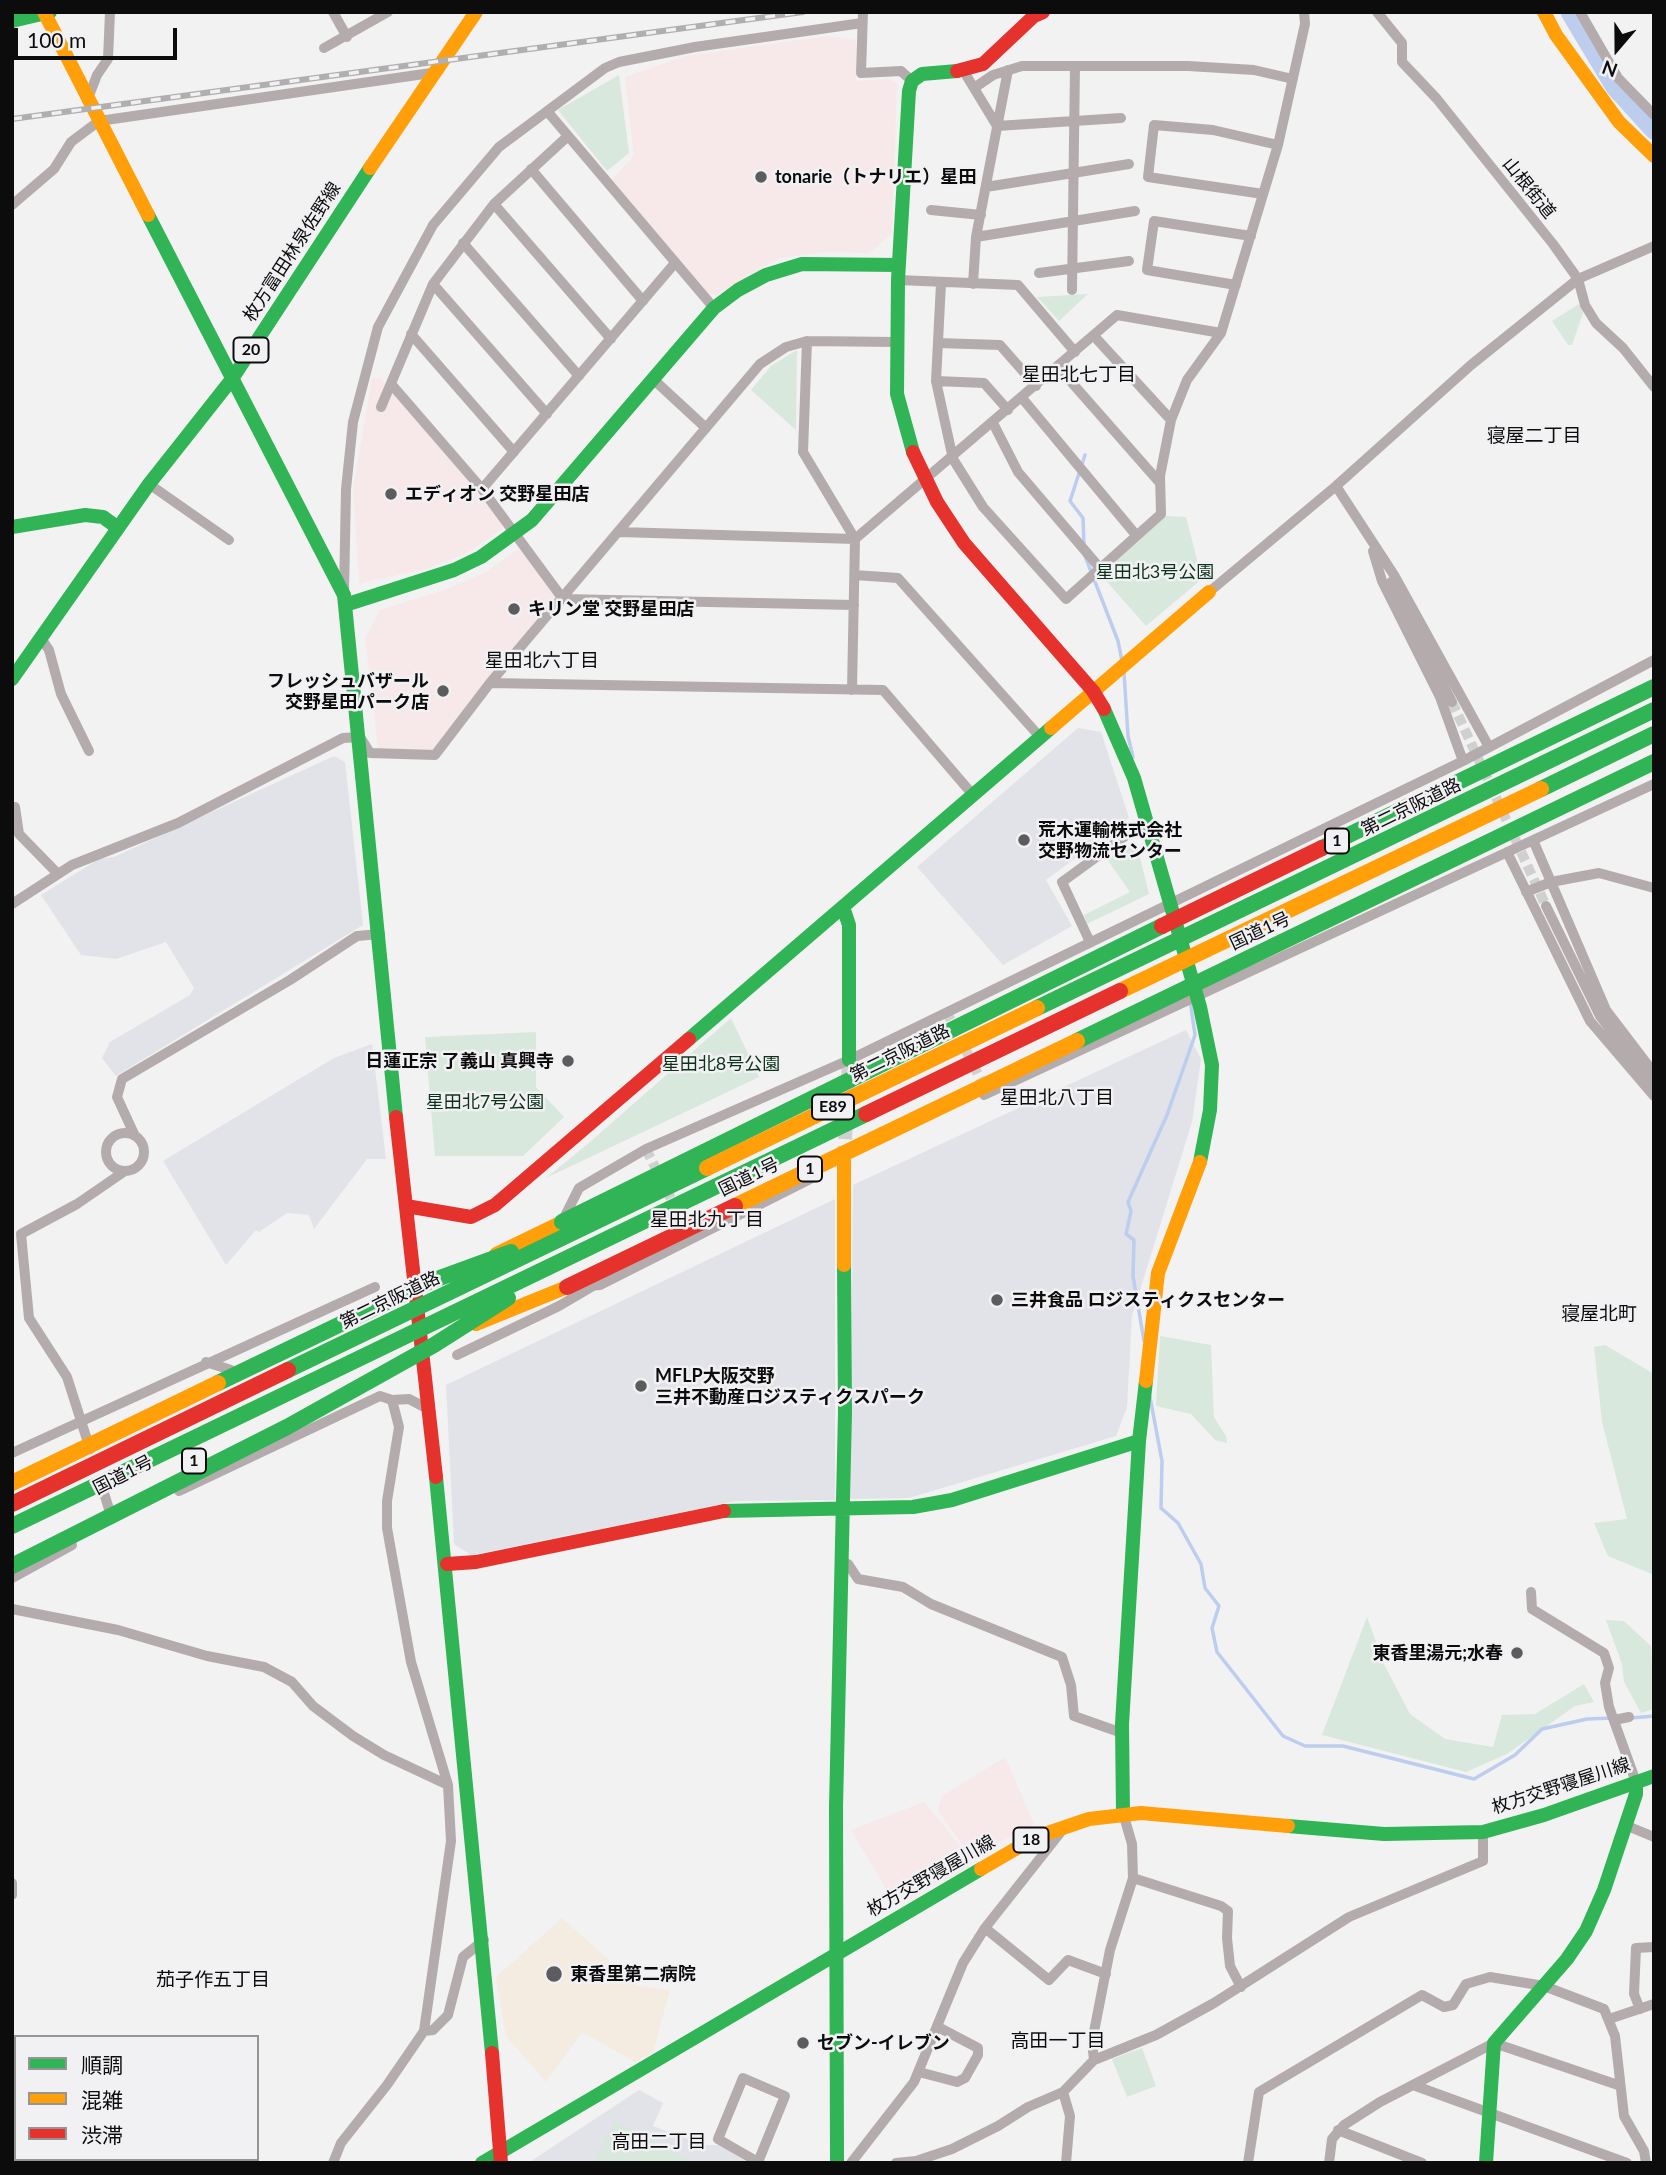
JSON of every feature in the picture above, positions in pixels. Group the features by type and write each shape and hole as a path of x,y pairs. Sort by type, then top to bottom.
{"main road":[{"name":"枚方富田林泉佐野線","path":"12,679 149,484 232,379 432,74 476,12"},
{"path":"1043,12 1034,16 983,64 963,70 922,74 912,81 909,91 898,272 897,394 914,457 964,543 1093,691 1124,747 1196,996 1213,1065 1210,1110 1199,1166 1158,1273 1139,1441 1122,1733 1123,1813"},
{"path":"1544,12 1556,35 1619,122 1654,156"},
{"path":"12,21 46,13 88,101 345,600 414,1294 447,1564 484,1940 500,2158"},
{"path":"345,600 454,570 481,557 516,533 557,493 714,308 766,275 802,264 898,272"},
{"path":"12,527 85,515 103,517 118,528"},
{"path":"406,1206 471,1217 483,1213 1209,592"},
{"name":"1","path":"12,1469 231,1370 565,1228 1089,962 1654,687"},
{"path":"1468,800 1578,732 1654,696"},
{"name":"第二京阪道路","path":"12,1504 565,1228 1654,710"},
{"name":"E89","path":"12,1526 1654,734"},
{"path":"1479,818 1654,747"},
{"name":"国道1号","path":"12,1553 420,1347 566,1287 1654,762"},
{"path":"843,907 849,925 849,1060"},
{"path":"837,2163 836,1807 843,1508 844,1161"},
{"path":"12,1483 426,1283 565,1228"},
{"path":"12,1566 287,1427 434,1345 578,1253"},
{"path":"447,1564 476,1562 733,1509 913,1507 952,1500 1139,1441"},
{"name":"枚方交野寝屋川線","path":"482,2163 500,2158 838,1952 1036,1837 1123,1813 1384,1834 1483,1832 1544,1815 1654,1776"},
{"path":"1486,2163 1494,2043 1544,1986 1586,1931 1604,1890 1636,1794 1636,1782"}],"street":[{"path":"88,101 97,75 108,60 110,12"},
{"path":"333,12 347,37"},
{"path":"324,48 388,12"},
{"path":"941,283 936,381 953,459 983,507 1066,599 1161,514 1160,483 1171,420 1187,380 1221,333 1278,145 1305,24 1304,12"},
{"name":"山根街道","path":"1377,12 1402,43 1402,62 1437,99 1578,279 1585,304 1596,323 1623,348 1654,387"},
{"path":"1580,12 1618,78 1654,116"},
{"path":"345,600 346,489 353,422 378,327 433,225 499,147 605,68 619,62 863,18 861,73 901,71 912,81"},
{"path":"974,88 1008,70 1022,66 1254,70 1293,79"},
{"path":"1072,290 1075,66"},
{"path":"963,70 998,126"},
{"path":"973,284 976,237 1008,70"},
{"path":"12,205 54,169 71,142 99,121 432,74"},
{"path":"547,111 714,308"},
{"path":"998,126 1121,118"},
{"path":"1264,194 1148,177 1154,125 1213,130 1278,145"},
{"path":"382,407 433,284 494,204 568,136"},
{"path":"986,187 1129,164"},
{"path":"531,169 643,301"},
{"path":"494,204 611,339"},
{"path":"931,209 981,215"},
{"path":"976,237 1135,211"},
{"path":"1236,285 1147,270 1154,221 1251,236"},
{"path":"463,243 579,376"},
{"path":"1209,592 1336,486 1471,365 1578,279 1654,246"},
{"path":"1040,273 1129,261"},
{"path":"482,489 676,263"},
{"path":"898,272 941,283 1018,285 1075,352"},
{"path":"433,284 547,414"},
{"path":"619,532 855,539 953,459 1118,316 1221,333"},
{"path":"411,334 514,452"},
{"path":"1094,336 1171,420"},
{"path":"807,341 803,452 855,539 852,690"},
{"path":"12,904 83,860 177,822 342,738 360,737 370,752 435,755 490,683 760,364 786,348 807,341 897,342"},
{"path":"938,343 1000,345 1036,386"},
{"path":"1058,367 1160,483"},
{"path":"653,379 706,428"},
{"path":"936,381 984,383 1009,410"},
{"path":"391,385 482,489 563,599"},
{"path":"1022,398 1136,535"},
{"path":"992,424 1018,472 1099,567"},
{"path":"149,484 229,540"},
{"path":"1336,486 1394,575 1489,747"},
{"path":"1370,541 1452,702"},
{"path":"1370,541 1382,581 1440,697 1463,761"},
{"path":"855,575 898,578 1040,737"},
{"path":"563,599 854,605"},
{"path":"41,638 49,650 61,694 89,751"},
{"path":"565,1228 579,1188 623,1162 849,1060 1336,823 1463,761 1654,660"},
{"path":"490,683 883,690 973,795"},
{"path":"457,1355 559,1306 593,1286 692,1241 844,1161 1654,784"},
{"path":"15,807 19,834 58,874"},
{"path":"1090,942 1062,882 1146,821"},
{"path":"1264,877 1316,846 1336,823"},
{"path":"1533,840 1570,934 1606,1010 1654,1073"},
{"path":"1507,852 1590,1021 1654,1096"},
{"path":"1526,892 1551,881 1599,873 1654,888"},
{"path":"1546,906 1600,1016 1654,1087"},
{"path":"113,1522 67,1377 29,1318 21,1234 77,1204 125,1171 136,1167 143,1157 143,1145 135,1136 117,1097 122,1079 290,980 357,936 380,933"},
{"path":"1068,952 1089,962"},
{"path":"125,1171 109,1162 106,1150 117,1135 135,1136"},
{"path":"566,1287 593,1286"},
{"path":"12,1453 375,1287"},
{"path":"206,1362 231,1370"},
{"path":"12,1577 113,1522 380,1396 392,1400 409,1399 430,1410"},
{"path":"333,2163 341,2143 387,2085 424,2031 452,1840 448,1785 411,1662 387,1528 387,1501 399,1427 392,1400"},
{"path":"842,1563 848,1564 858,1579 903,1587 931,1604 1062,1657 1071,1685 1074,1716 1122,1733"},
{"path":"1531,1592 1532,1609 1604,1653 1609,1668 1605,1683 1614,1720 1636,1782"},
{"path":"12,1609 118,1630 207,1656 264,1667 292,1682 313,1706 353,1736 384,1755 448,1785"},
{"path":"1614,1720 1629,1717"},
{"path":"1094,2060 1092,2042 1106,1974 1133,1878 1132,1844 1123,1813"},
{"path":"1625,1825 1654,1837"},
{"path":"851,2163 919,2072 963,1963 985,1928 1064,1828"},
{"path":"896,2163 915,2161 952,2149 1028,2107 1063,2092 1094,2060 1156,2035 1241,1987 1349,1917 1483,1861 1483,1832"},
{"path":"1133,1878 1221,1906 1228,1911 1230,1966 1241,1987"},
{"path":"12,1883 12,1895"},
{"path":"985,1928 1049,1980 1068,1960 1106,1974"},
{"path":"424,2031 433,2030 448,2015 463,1957 484,1940"},
{"path":"1640,2009 1634,1994 1636,1948 1654,1947"},
{"path":"1248,2163 1259,2092 1422,1995 1444,2007 1453,2006 1466,1984 1490,1977 1544,1986 1598,2006 1609,2019 1615,2036 1618,2085 1624,2116 1644,2151 1646,2163"},
{"path":"1609,2019 1654,2004"},
{"path":"919,2072 957,2082 965,2078 978,2055 978,2048 938,2027"},
{"path":"1329,2163 1332,2139 1338,2130 1380,2102 1494,2043 1618,2085"},
{"path":"743,2078 785,2096 759,2162 718,2139 743,2078"},
{"path":"1413,2085 1627,2163"},
{"path":"1063,2092 1070,2116 1066,2163"},
{"path":"1338,2130 1422,2163"}],"shaded area":[{"path":"827,36 856,40 856,81 889,79 897,84 892,234 869,253 826,252 779,258 717,295 708,293 612,179 634,156 625,77 685,56"},
{"path":"380,378 502,519 502,529 467,553 427,569 359,583 353,489 372,379"},
{"path":"517,550 525,551 554,593 556,601 433,752 378,749 365,638 380,610 444,590 485,573"},
{"path":"1078,728 1101,732 1129,818 1046,880 1072,926 1003,965 917,867"},
{"path":"334,756 345,762 363,925 116,1076 102,1058 110,1042 190,995 194,988 166,942 116,959 81,955 41,895 99,859 114,857"},
{"path":"1186,1030 1201,1059 1192,1122 1132,1316 1127,1407 1116,1436 909,1498 850,1499 853,1185"},
{"path":"372,1044 386,1159 367,1159 314,1229 309,1215 287,1213 259,1232 256,1230 226,1265 163,1161 334,1058"},
{"path":"835,1199 835,1500 736,1501 471,1555 454,1544 446,1385"},
{"path":"1005,1757 1034,1824 971,1858 938,1810 942,1796"},
{"path":"924,1802 961,1847 969,1867 896,1906 851,1830"},
{"path":"562,1918 638,1986 670,1990 653,2052 635,2062 582,2032 546,2082 506,2036 496,1977"},
{"path":"639,2090 663,2103 653,2126 705,2145 721,2145 748,2163 528,2163"}],"green space":[{"path":"619,75 629,153 607,171 558,110"},
{"path":"1088,294 1059,321 1037,297"},
{"path":"1579,304 1584,310 1572,345 1568,345 1552,321"},
{"path":"797,350 796,430 751,390 771,366"},
{"name":"星田北3号公園","path":"1165,516 1186,517 1202,579 1146,626 1100,574"},
{"path":"1136,842 1149,894 1087,924 1084,915 1130,892 1107,859"},
{"name":"星田北8号公園","path":"731,1018 759,1077 546,1178 590,1142"},
{"name":"星田北7号公園","path":"536,1032 536,1087 564,1117 523,1156 435,1156 425,1037"},
{"path":"1160,1336 1211,1345 1214,1417 1226,1436 1227,1443 1215,1440 1191,1414 1156,1406"},
{"path":"1605,1345 1654,1374 1654,1575 1608,1556 1594,1523 1627,1519 1602,1422 1594,1347"},
{"path":"1367,1617 1384,1664 1410,1714 1445,1739 1493,1747 1502,1715 1535,1714 1584,1684 1594,1702 1575,1706 1507,1754 1466,1772 1322,1735"},
{"path":"1606,1620 1624,1621 1651,1646 1654,1709 1641,1713 1624,1682 1622,1664"},
{"path":"1142,2048 1156,2086 1127,2097 1112,2059"},
{"path":"615,2121 696,2163 594,2163"}],"waterway":[{"path":"1570,12 1615,87 1654,130"},
{"path":"1084,545 1083,518 1070,501 1085,455"},
{"path":"1085,556 1118,641 1122,661"},
{"path":"1124,672 1128,736 1133,757"},
{"path":"1144,1341 1133,1276 1134,1240 1126,1234 1131,1211 1128,1202 1167,1115 1195,1035 1190,1000"},
{"path":"1150,1397 1162,1461 1161,1508 1178,1523 1201,1564 1205,1588 1219,1606 1212,1628 1217,1652 1283,1736 1305,1746 1343,1746 1474,1779 1515,1755 1542,1729 1587,1719 1613,1718"},
{"path":"1631,1718 1654,1716"}],"tunnel":[{"path":"1452,702 1546,906"},
{"path":"946,1011 986,1090"},
{"path":"844,1160 849,1060"},
{"path":"646,1149 687,1231"}],"railway":[{"path":"12,119 803,12"}],"traffic: fast":[{"path":"12,21 50,12"},
{"path":"913,452 897,394 898,280 909,91 912,81 922,74 957,71"},
{"path":"12,679 149,484 232,379 370,168"},
{"path":"148,215 344,595 396,1117"},
{"path":"345,605 454,570 481,557 532,520 714,308 738,290 766,275 802,264 899,265"},
{"path":"12,527 85,515 103,517 118,528"},
{"path":"1322,848 1654,687"},
{"path":"1104,709 1134,778 1200,1007 1212,1065 1210,1110 1200,1162"},
{"path":"1037,1008 1654,710"},
{"path":"689,1039 1051,728"},
{"path":"1541,789 1654,734"},
{"path":"1077,1041 1654,762"},
{"path":"843,907 849,925 849,1060"},
{"path":"562,1222 1162,926"},
{"path":"12,1526 866,1114"},
{"path":"288,1370 707,1168"},
{"path":"218,1383 426,1283 511,1252"},
{"path":"837,2163 836,1807 845,1412 844,1265"},
{"path":"12,1566 287,1427 434,1345 508,1298"},
{"path":"724,1511 913,1507 952,1500 1139,1441 1146,1381"},
{"path":"1123,1813 1122,1724 1139,1441"},
{"path":"436,1477 492,2053"},
{"path":"1288,1826 1384,1834 1483,1832 1544,1815 1654,1776"},
{"path":"1486,2163 1494,2043 1567,1959 1586,1931 1604,1890 1636,1794 1636,1782"},
{"path":"482,2163 981,1869"}],"traffic: slow":[{"path":"44,12 148,215"},
{"path":"370,168 476,12"},
{"path":"1544,12 1556,35 1619,122 1654,156"},
{"path":"1051,728 1209,592"},
{"path":"1120,991 1541,789"},
{"path":"707,1168 1037,1008"},
{"path":"735,1206 1077,1041"},
{"path":"844,1161 844,1265"},
{"path":"1146,1381 1158,1273 1200,1162"},
{"path":"496,1254 562,1222"},
{"path":"476,1324 567,1287"},
{"path":"12,1483 218,1383"},
{"path":"981,1869 1036,1837 1089,1819 1141,1813 1288,1826"}],"traffic: jam":[{"path":"957,71 983,64 1034,16 1043,12"},
{"path":"913,452 937,502 964,543 1093,691 1104,709"},
{"path":"1162,926 1322,848"},
{"path":"866,1114 1120,991"},
{"path":"406,1206 471,1217 495,1205 689,1039"},
{"path":"396,1117 436,1477"},
{"path":"567,1287 735,1206"},
{"path":"12,1504 288,1370"},
{"path":"447,1564 476,1562 724,1511"},
{"path":"492,2053 501,2163"}],"place":[{"name":"tonarie（トナリエ）星田","path":"761,177"},
{"name":"エディオン 交野星田店","path":"391,494"},
{"name":"キリン堂 交野星田店","path":"514,609"},
{"name":"フレッシュバザール 交野星田パーク店","path":"443,691"},
{"name":"荒木運輸株式会社 交野物流センター","path":"1024,840"},
{"name":"日蓮正宗 了義山 真興寺","path":"568,1061"},
{"name":"三井食品 ロジスティクスセンター","path":"997,1300"},
{"name":"MFLP大阪交野 三井不動産ロジスティクスパーク","path":"641,1386"},
{"name":"東香里湯元;水春","path":"1517,1653"},
{"name":"東香里第二病院","path":"554,1974"},
{"name":"セブン-イレブン","path":"803,2043"}],"district":[{"name":"星田北七丁目","path":"1079,375"},
{"name":"寝屋二丁目","path":"1534,436"},
{"name":"星田北六丁目","path":"542,661"},
{"name":"星田北八丁目","path":"1057,1098"},
{"name":"星田北九丁目","path":"707,1220"},
{"name":"寝屋北町","path":"1599,1314"},
{"name":"茄子作五丁目","path":"213,1980"},
{"name":"高田一丁目","path":"1058,2041"},
{"name":"高田二丁目","path":"659,2142"}]}
